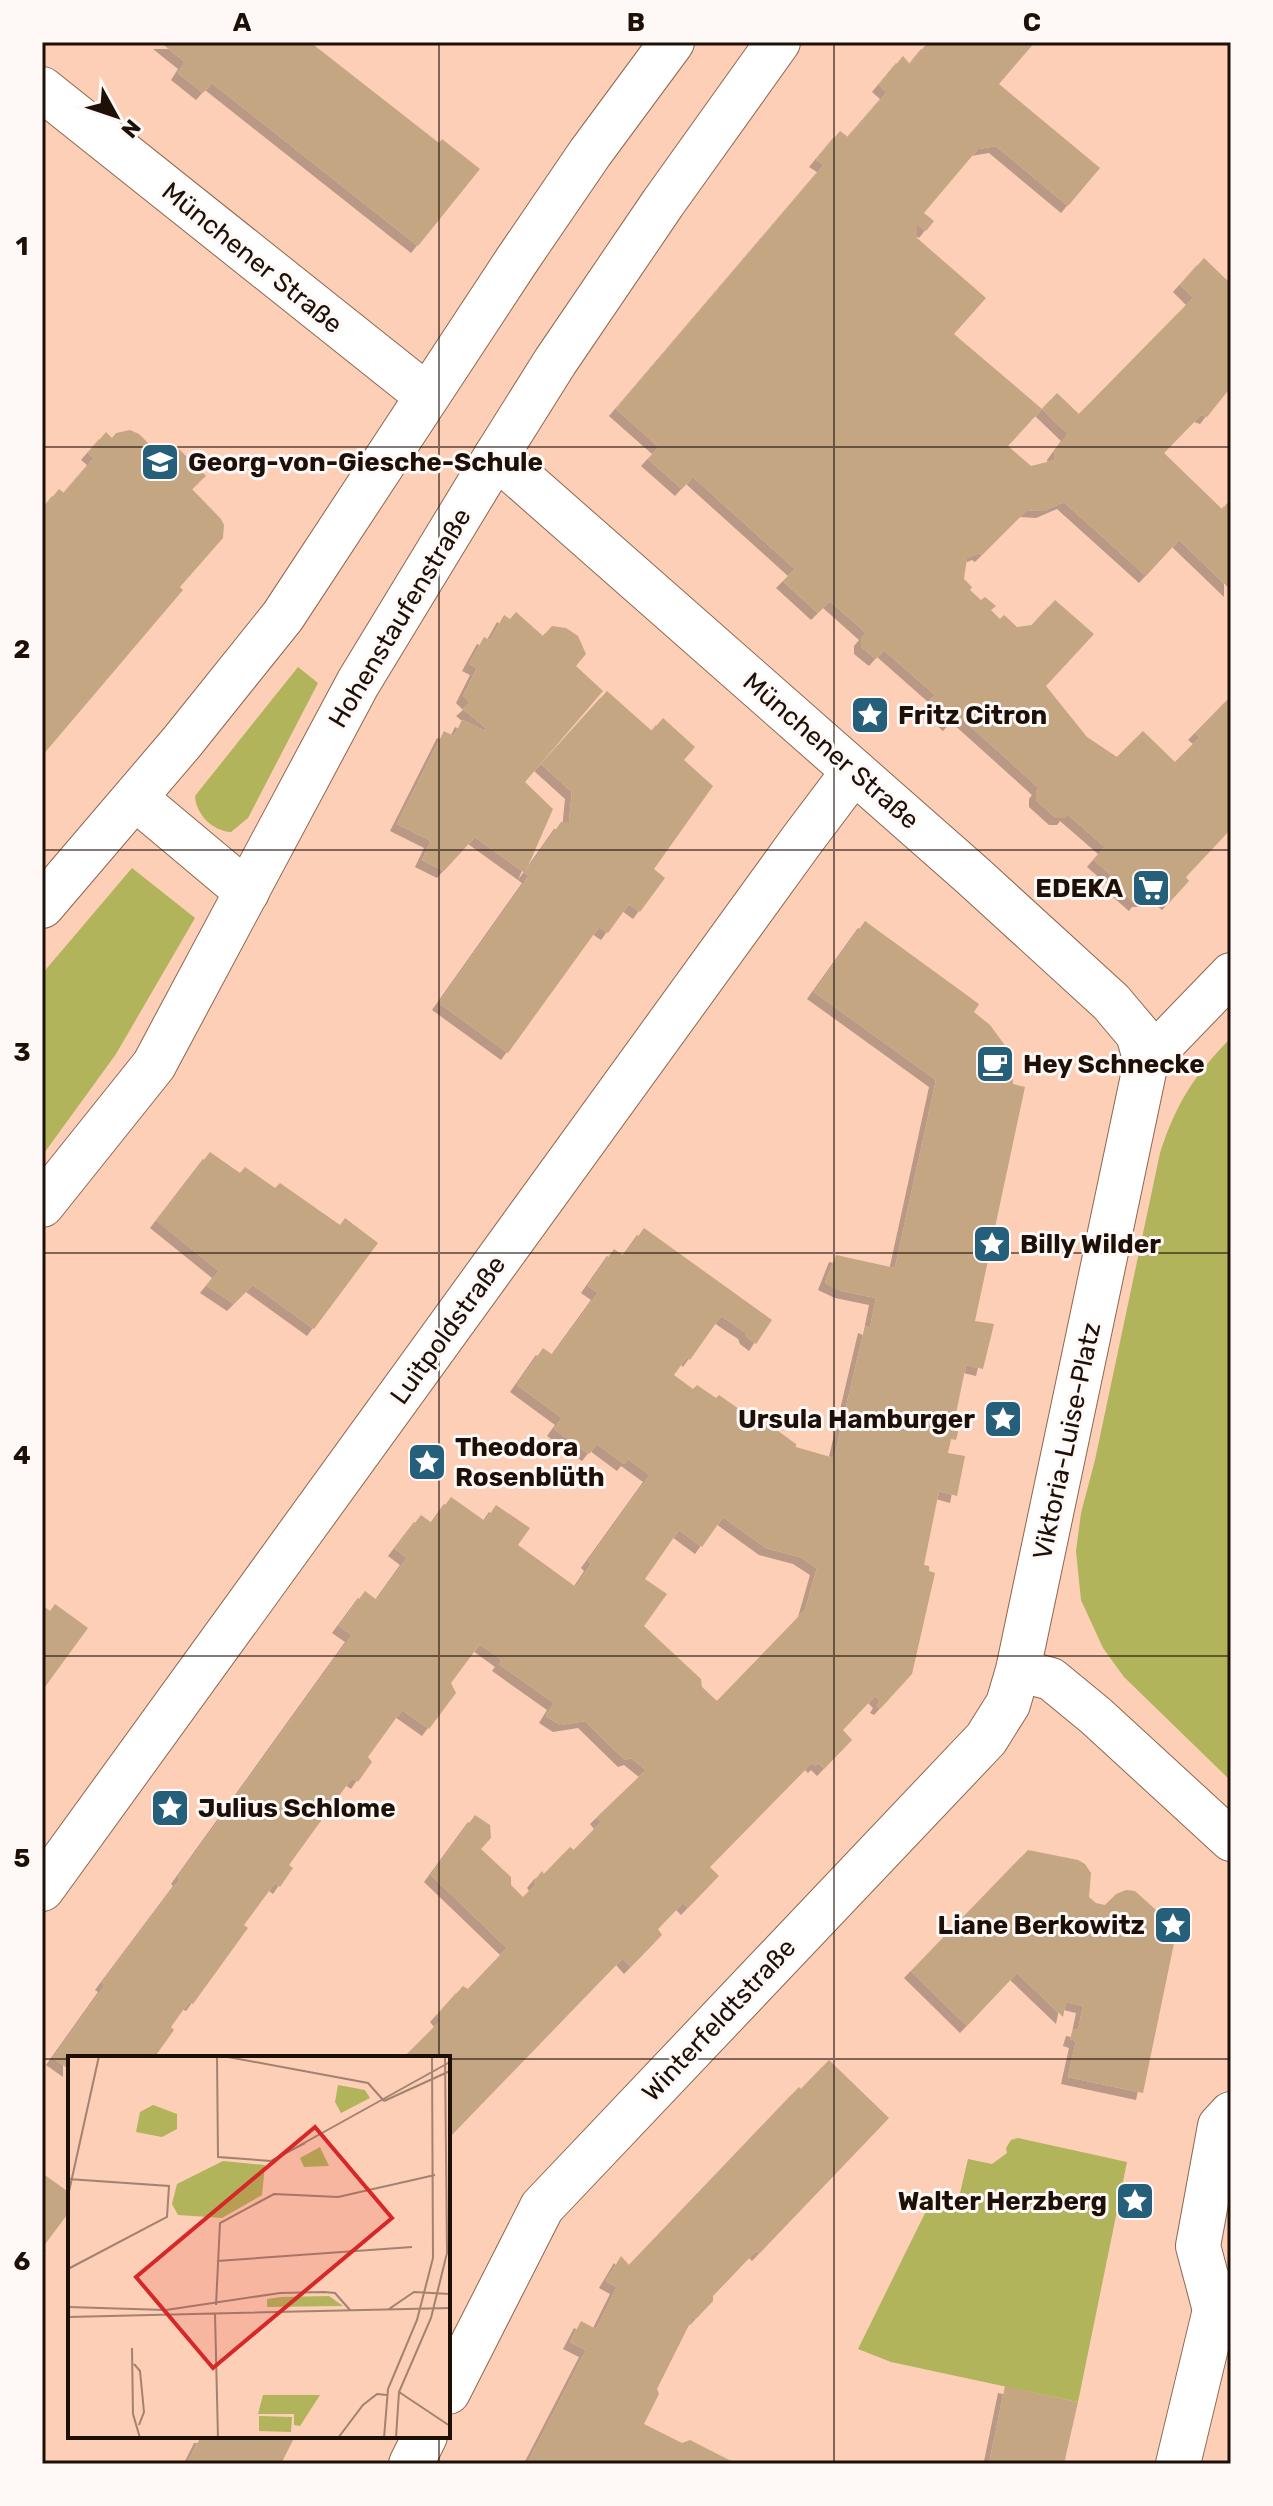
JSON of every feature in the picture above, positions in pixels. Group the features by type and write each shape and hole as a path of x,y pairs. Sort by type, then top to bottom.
{"street":[{"path":"42,906 135,798 283,616 426,395 590,153 672,42"},
{"name":"Hohenstaufenstraße","path":"42,1205 154,1065 358,683 496,456 636,243 778,42"},
{"name":"Münchener Straße","path":"42,89 426,395"},
{"name":"Münchener Straße","path":"496,456 1111,1002 1138,1034 1146,1062"},
{"name":"Luitpoldstraße","path":"42,1889 854,771"},
{"path":"135,798 247,892"},
{"path":"1146,1062 1231,974"},
{"name":"Viktoria-Luise-Platz","path":"1018,1670 1146,1062"},
{"path":"1018,1670 1053,1681 1096,1716 1231,1840"},
{"name":"Winterfeldtstraße","path":"450,2388 542,2207 986,1739 1008,1704 1018,1670"},
{"path":"1178,2464 1223,2301 1198,2246 1220,2126 1231,2114"},
{"path":"411,2464 424,2438"}],"green space":[{"path":"298,667 318,683 248,818 231,832 224,831 202,815 195,796"},
{"path":"132,868 195,918 116,1054 42,1156 42,974"},
{"path":"1231,1038 1231,1781 1124,1677 1103,1648 1081,1600 1076,1551 1081,1513 1160,1153 1188,1091"},
{"path":"1018,2138 1127,2162 1078,2402 891,2362 858,2349 932,2199 956,2210 968,2159 992,2164 1007,2153 1006,2148 1011,2140"}],"building":[{"path":"160,42 310,42 439,143 442,139 480,169 418,246 212,83 203,93 178,73 185,62"},
{"path":"928,42 1035,42 999,84 1100,168 1068,206 996,146 978,149 924,213 934,221 926,231 917,224 917,238 986,298 954,334 1042,409 1057,393 1079,414 1193,298 1180,285 1204,258 1231,284 1231,387 1207,417 1201,415 1164,453 1222,509 1231,499 1231,590 1179,540 1146,576 1064,502 1043,511 1027,510 982,555 979,553 967,558 964,579 981,600 985,597 996,606 991,610 1000,619 1004,615 1017,627 1032,625 1055,600 1094,634 1046,686 1087,737 1117,757 1143,731 1175,762 1200,737 1195,733 1231,696 1231,829 1186,877 1189,881 1169,903 1164,899 1139,900 1136,904 1114,885 1117,880 1094,860 1105,847 1067,814 1064,818 1056,818 1036,800 1039,788 958,715 950,724 927,704 935,695 884,650 876,659 861,647 861,639 866,633 830,601 818,613 783,581 795,569 693,477 682,489 648,459 659,447 616,409 824,165 816,160 840,131 848,137 887,92 879,85 903,56 910,64","holes":["1042,409 1068,434 1054,453 1055,460 1031,466 1008,446"]},
{"path":"130,430 139,434 164,459 177,447 206,476 192,489 221,519 223,538 180,587 183,590 42,756 42,510 59,489 64,493 94,458 88,453 106,432 112,438 116,433"},
{"path":"516,612 543,636 552,626 566,628 578,636 586,654 576,666 603,691 525,782 553,809 525,873 561,822 569,822 572,792 541,764 607,691 652,731 663,718 695,747 684,760 713,786 654,869 665,878 640,912 629,904 608,933 599,927 508,1053 439,1003 529,876 475,837 444,871 422,860 431,841 397,824 444,731 454,736 462,720 485,731 486,728 463,709 470,703 463,696 477,668 469,664 484,637 490,640 504,615 510,619"},
{"path":"865,921 979,1004 974,1012 990,1025 1004,1044 1013,1084 1025,1087 975,1321 994,1324 983,1369 966,1365 954,1423 960,1424 956,1440 951,1439 948,1453 965,1456 957,1496 939,1491 924,1565 935,1573 912,1674 881,1708 877,1706 880,1701 875,1696 843,1730 852,1740 824,1769 818,1763 815,1766 812,1763 710,1867 719,1876 688,1908 683,1903 658,1929 662,1935 631,1967 623,1958 450,2137 450,2056 405,2056 441,2020 437,2015 463,1986 468,1989 507,1948 431,1875 475,1815 490,1825 491,1838 481,1849 511,1877 511,1885 523,1897 536,1884 534,1881 542,1871 544,1874 570,1847 574,1850 601,1822 597,1817 646,1770 631,1758 625,1760 585,1721 560,1725 546,1716 554,1703 499,1664 502,1660 480,1644 451,1683 456,1693 429,1729 402,1710 368,1757 372,1762 358,1782 352,1778 289,1865 293,1868 280,1887 275,1883 244,1925 248,1928 193,2004 189,2002 155,2056 68,2056 68,2069 53,2058 105,1985 102,1983 180,1879 178,1877 352,1635 339,1626 365,1591 377,1600 407,1558 395,1549 421,1515 432,1523 451,1497 485,1521 496,1505 530,1528 518,1545 576,1587 591,1564 588,1561 650,1475 628,1459 624,1464 597,1444 589,1454 554,1429 562,1418 517,1385 543,1348 553,1355 598,1293 588,1286 614,1249 624,1256 644,1228 772,1320 756,1344 745,1332 721,1316 690,1360 687,1357 674,1375 693,1389 697,1385 716,1398 719,1395 749,1416 752,1412 796,1447 834,1458 865,1326 870,1328 876,1298 842,1291 825,1283 836,1255 895,1268 936,1080 814,992","holes":["723,1517 766,1548 800,1557 817,1568 805,1610 717,1701 702,1687 701,1679 644,1626 667,1594 645,1579 679,1530 702,1547"]},
{"path":"210,1152 240,1173 245,1167 275,1188 280,1183 340,1225 345,1218 378,1243 314,1329 253,1285 234,1304 207,1286 219,1271 157,1221"},
{"path":"55,1604 88,1628 42,1691 42,1605 50,1611"},
{"path":"1028,1850 1085,1864 1091,1873 1089,1897 1096,1903 1105,1905 1116,1894 1135,1891 1177,1929 1143,2093 1068,2077 1076,2041 1070,2039 1073,2029 1078,2030 1083,2006 1066,2002 1063,2017 1017,1973 967,2026 911,1971"},
{"path":"829,2060 889,2118 759,2254 756,2251 713,2296 713,2301 697,2318 692,2319 657,2389 659,2394 644,2424 682,2443 690,2440 737,2464 527,2464 586,2350 570,2342 581,2321 596,2329 617,2287 606,2281 621,2256 629,2265 799,2087 801,2089"},
{"path":"42,2173 68,2192 68,2214 43,2247 46,2251 42,2256"},
{"path":"1005,2386 1078,2402 1064,2464 989,2464"},
{"path":"200,2438 294,2438 281,2464 187,2464"}],"place":[{"name":"Georg-von-Giesche-Schule","path":"160,462"},
{"name":"Fritz Citron","path":"870,715"},
{"name":"EDEKA","path":"1151,888"},
{"name":"Hey Schnecke","path":"995,1064"},
{"name":"Billy Wilder","path":"992,1244"},
{"name":"Ursula Hamburger","path":"1003,1419"},
{"name":"Theodora Rosenblüth","path":"427,1462"},
{"name":"Julius Schlome","path":"170,1808"},
{"name":"Liane Berkowitz","path":"1173,1925"},
{"name":"Walter Herzberg","path":"1135,2201"}]}
